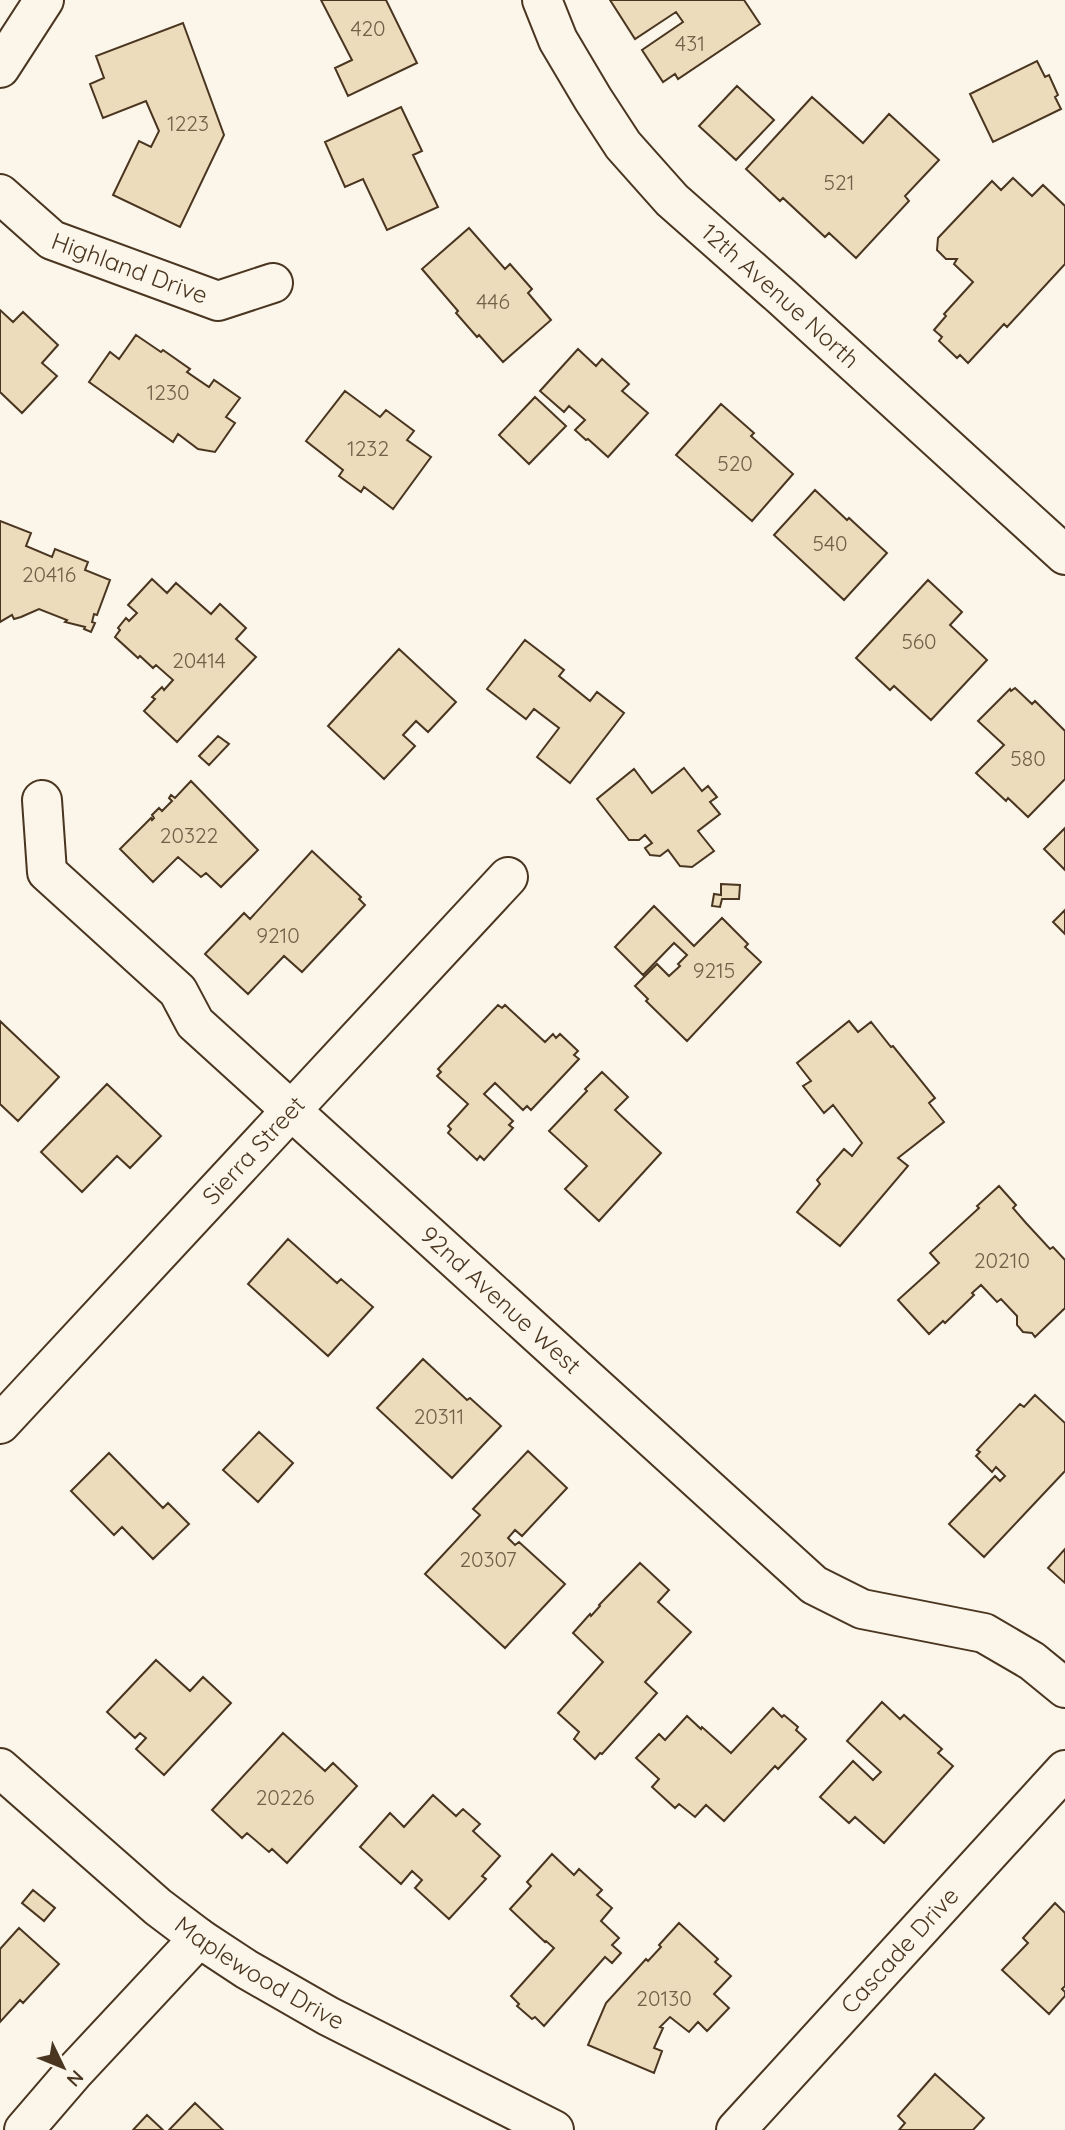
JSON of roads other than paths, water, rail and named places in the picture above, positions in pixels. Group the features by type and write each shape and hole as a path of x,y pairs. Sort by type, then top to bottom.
{"street":[{"path":"0,68 44,0"},
{"name":"12th Avenue North","path":"542,0 558,40 593,99 623,145 672,200 1065,555"},
{"name":"Highland Drive","path":"0,194 52,240 218,301 274,283"},
{"name":"92nd Avenue West","path":"42,800 47,872 178,991 195,1023 814,1585 862,1609 984,1633 1032,1661 1065,1688"},
{"name":"Sierra Street","path":"0,1424 508,877"},
{"name":"Maplewood Drive","path":"0,1768 128,1882 199,1938 246,1969 328,2016 554,2130"},
{"name":"Cascade Drive","path":"736,2130 1065,1770"},
{"path":"24,2130 73,2073 199,1938"}]}
